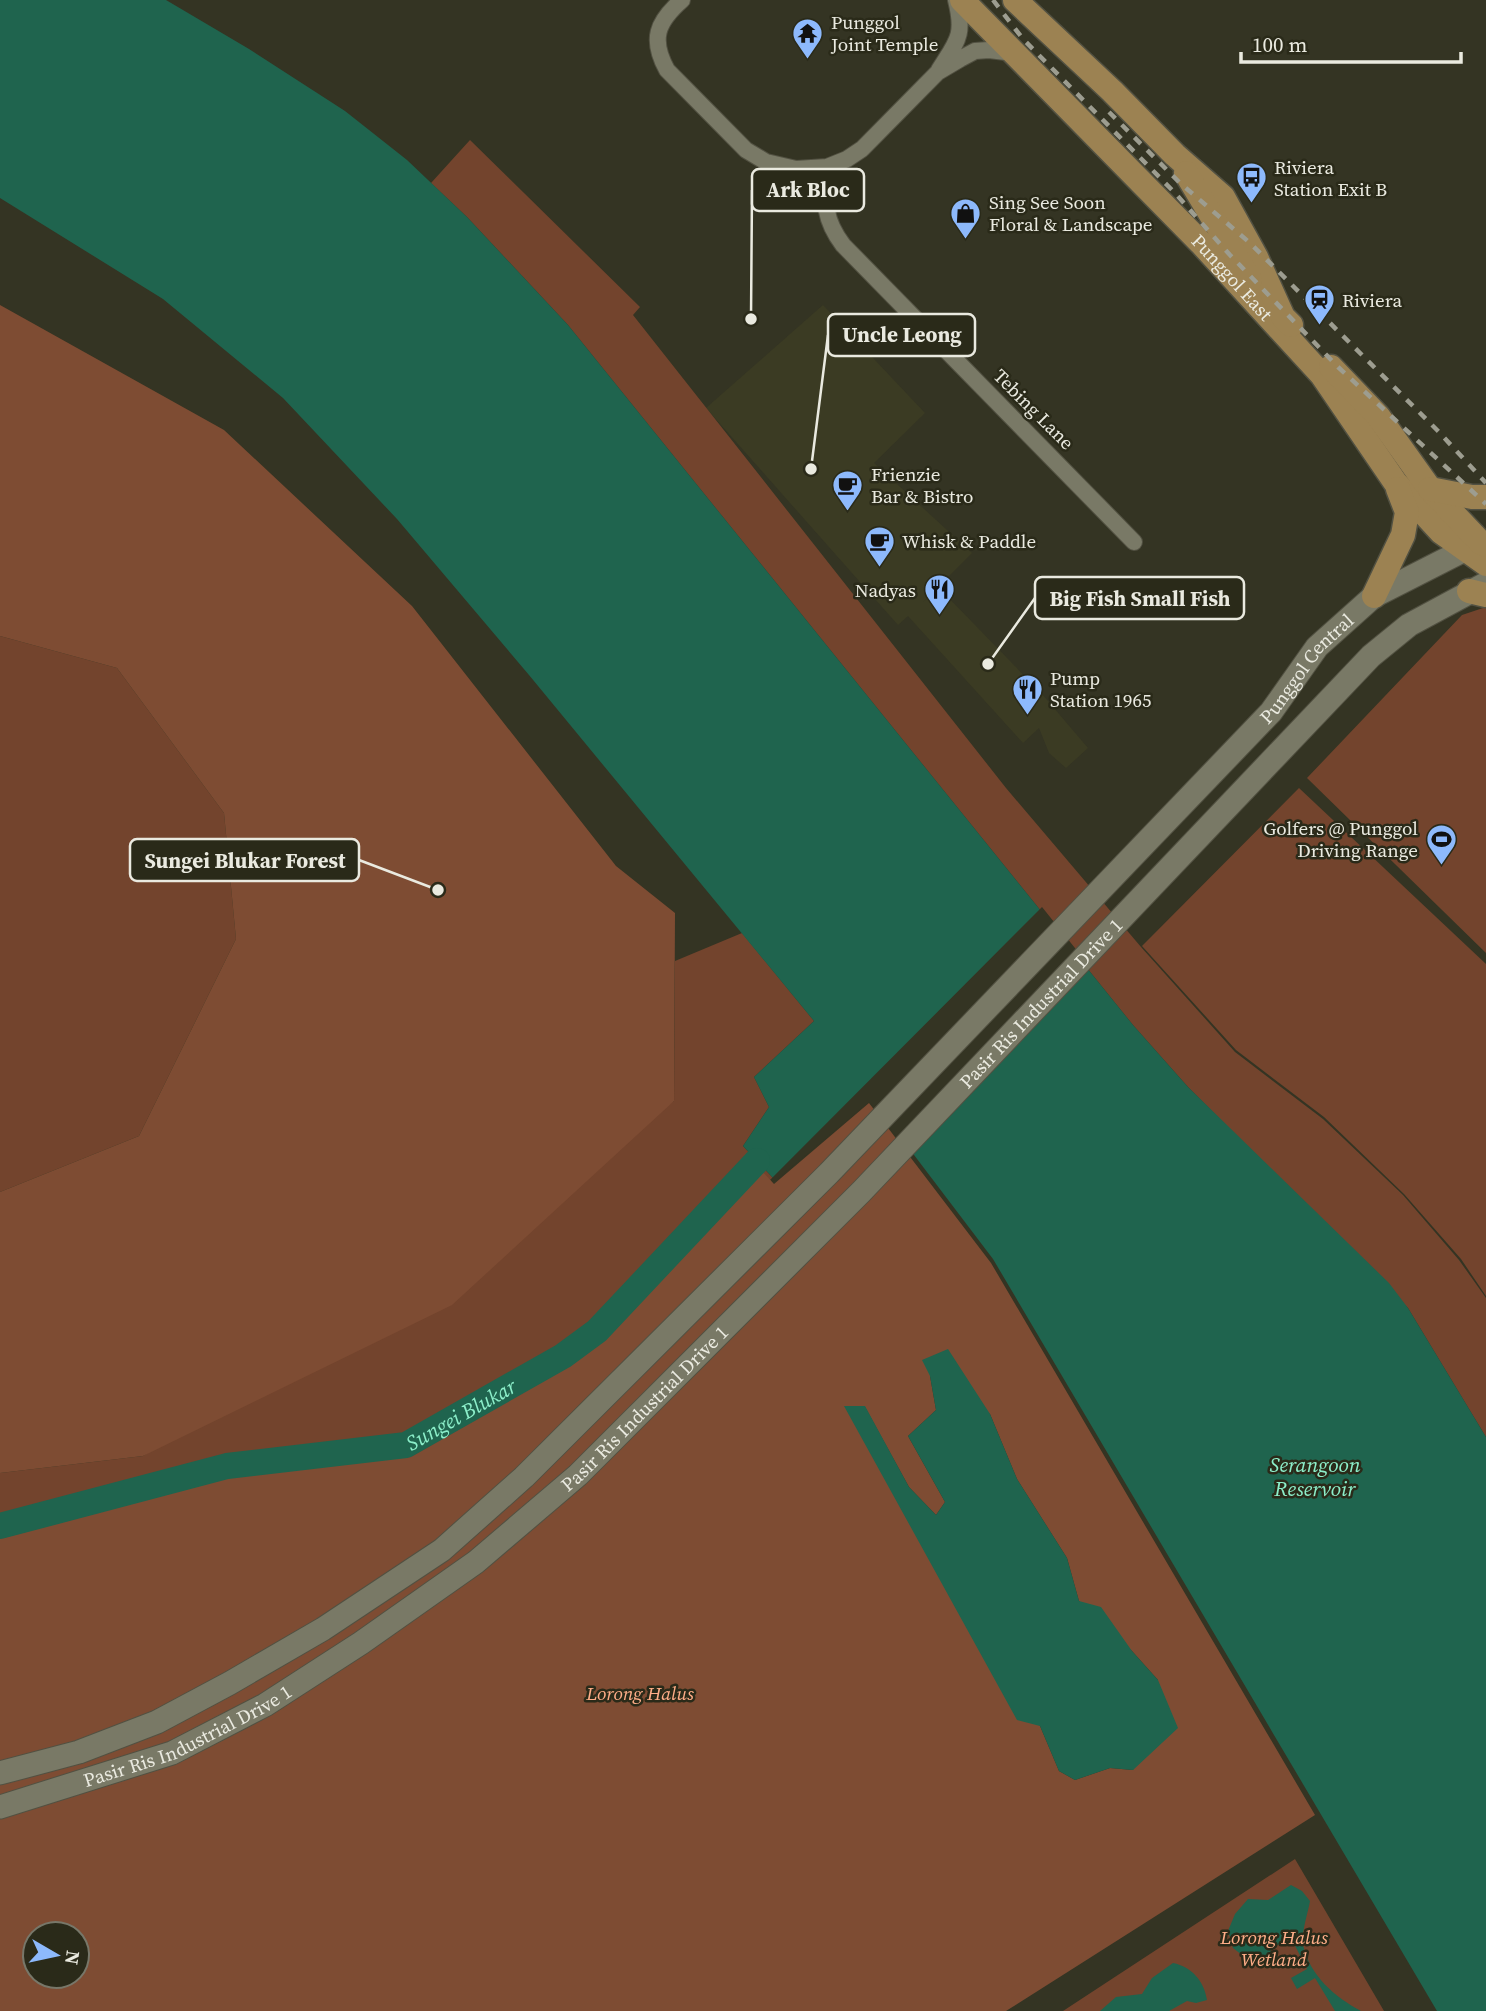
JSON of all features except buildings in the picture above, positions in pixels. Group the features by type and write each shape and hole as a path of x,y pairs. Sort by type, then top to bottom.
{"main road":[{"name":"Punggol East","path":"962,0 1201,243 1322,375 1395,482 1441,532 1480,548"},
{"name":"Punggol East","path":"1015,0 1112,91 1175,155 1223,197 1256,257 1283,317 1378,416 1430,489 1480,548"},
{"path":"1137,178 1161,184 1168,182 1174,176 1175,155"},
{"path":"1374,596 1403,535 1407,512 1395,482"},
{"path":"1430,489 1486,497"},
{"name":"Punggol Central","path":"1154,835 1271,712 1317,647 1374,596 1480,548"},
{"name":"Punggol Central","path":"1180,858 1371,656 1409,625 1480,590"},
{"name":"Pasir Ris Industrial Drive 1","path":"0,1773 79,1752 157,1722 323,1629 442,1550 524,1477 829,1173 1154,835"},
{"name":"Pasir Ris Industrial Drive 1","path":"0,1807 172,1752 265,1705 476,1562 578,1475 861,1192 1180,858"}],"street":[{"path":"682,0 666,14 659,27 657,43 667,70 746,150 766,162 796,169 827,167 862,149 938,72 960,34 956,0"},
{"path":"938,72 975,51 1014,53"},
{"name":"Tebing Lane","path":"827,167 825,211 843,245 1135,542"}],"shaded area":[{"path":"823,305 925,413 874,463 972,553 923,602 939,588 1042,694 1088,748 1066,768 1049,753 1039,728 1023,743 908,616 898,625 706,408"}],"green space":[{"path":"470,140 640,307 633,315 1006,788 1141,947 1235,1052 1323,1119 1403,1195 1459,1260 1486,1298 1486,1437 1408,1308 1188,1087 1133,1025 568,325 467,217 431,183"},
{"path":"0,305 224,430 412,606 616,866 675,913 674,1101 452,1305 143,1456 0,1473 0,1192 139,1136 236,939 224,813 117,668 0,636"},
{"name":"Golfers @ Punggol Driving Range","path":"1486,607 1486,953 1307,778 1462,615"},
{"path":"0,636 117,668 224,813 236,939 139,1136 0,1192"},
{"path":"1299,788 1486,964 1486,1296 1461,1259 1404,1194 1324,1117 1236,1050 1142,946"},
{"path":"742,933 814,1021 754,1077 769,1107 743,1146 773,1178 624,1367 461,1464 0,1569 0,1473 143,1456 674,1101 675,961"},
{"name":"Lorong Halus","path":"869,1103 991,1263 1315,1815 1006,2011 0,2011 0,1539 230,1477 411,1457 575,1363 602,1342 761,1170 774,1184","holes":["930,1376 990,1414 1017,1479 1067,1558 1079,1601 1132,1651 1158,1680 1133,1770 1110,1768 1075,1780 1059,1771 1040,1726 845,1406 865,1407 909,1487 936,1515 945,1502 908,1436 936,1410"]},
{"name":"Lorong Halus Wetland","path":"1295,1859 1384,2011 1063,2011"}],"water":[{"name":"Serangoon Reservoir","path":"0,0 166,0 345,111 407,160 467,217 568,325 1133,1025 1188,1087 1389,1283 1408,1308 1486,1437 1486,2011 1437,2011 993,1259 870,1097 773,1178 743,1146 769,1107 754,1077 814,1021 397,519 283,398 163,299 0,198"},
{"path":"948,1349 990,1414 1017,1479 1067,1558 1079,1601 1101,1607 1132,1651 1158,1680 1178,1728 1133,1770 1110,1768 1075,1780 1059,1771 1040,1726 1017,1720 844,1406 865,1406 909,1487 936,1515 945,1502 908,1436 936,1410 930,1376 922,1360"},
{"path":"1291,1885 1302,1891 1310,1901 1303,1945 1311,1966 1333,1992 1361,2011 1335,2011 1315,1978 1297,1989 1291,1978 1307,1969 1291,1938 1270,1949 1275,1960 1259,1968 1233,1948 1228,1931 1235,1914 1248,1899 1268,1900"},
{"path":"1173,1963 1196,1976 1207,2000 1196,2003 1187,2001 1169,2011 1100,2011 1116,1997 1142,1994 1152,1978"}],"pier":[{"path":"1042,907 1087,963 908,1151 869,1102 775,1181 770,1180"}],"waterway":[{"name":"Sungei Blukar","path":"0,1526 227,1466 406,1445 563,1356 597,1331 757,1161"}],"railway":[{"path":"993,0 1023,39 1174,192 1230,255 1338,367 1486,504"},
{"path":"1109,112 1180,183 1250,243 1438,431 1486,483"}],"place":[{"name":"Punggol Joint Temple","path":"808,60"},
{"name":"Riviera Station Exit B","path":"1251,205"},
{"name":"Sing See Soon Floral & Landscape","path":"966,240"},
{"name":"Ark Bloc","path":"751,319"},
{"name":"Riviera","path":"1319,327"},
{"name":"Uncle Leong","path":"811,469"},
{"name":"Frienzie Bar & Bistro","path":"848,512"},
{"name":"Whisk & Paddle","path":"879,568"},
{"name":"Nadyas","path":"939,617"},
{"name":"Big Fish Small Fish","path":"988,664"},
{"name":"Pump Station 1965","path":"1027,716"},
{"name":"Golfers @ Punggol Driving Range","path":"1441,866"},
{"name":"Sungei Blukar Forest","path":"438,890"}]}
